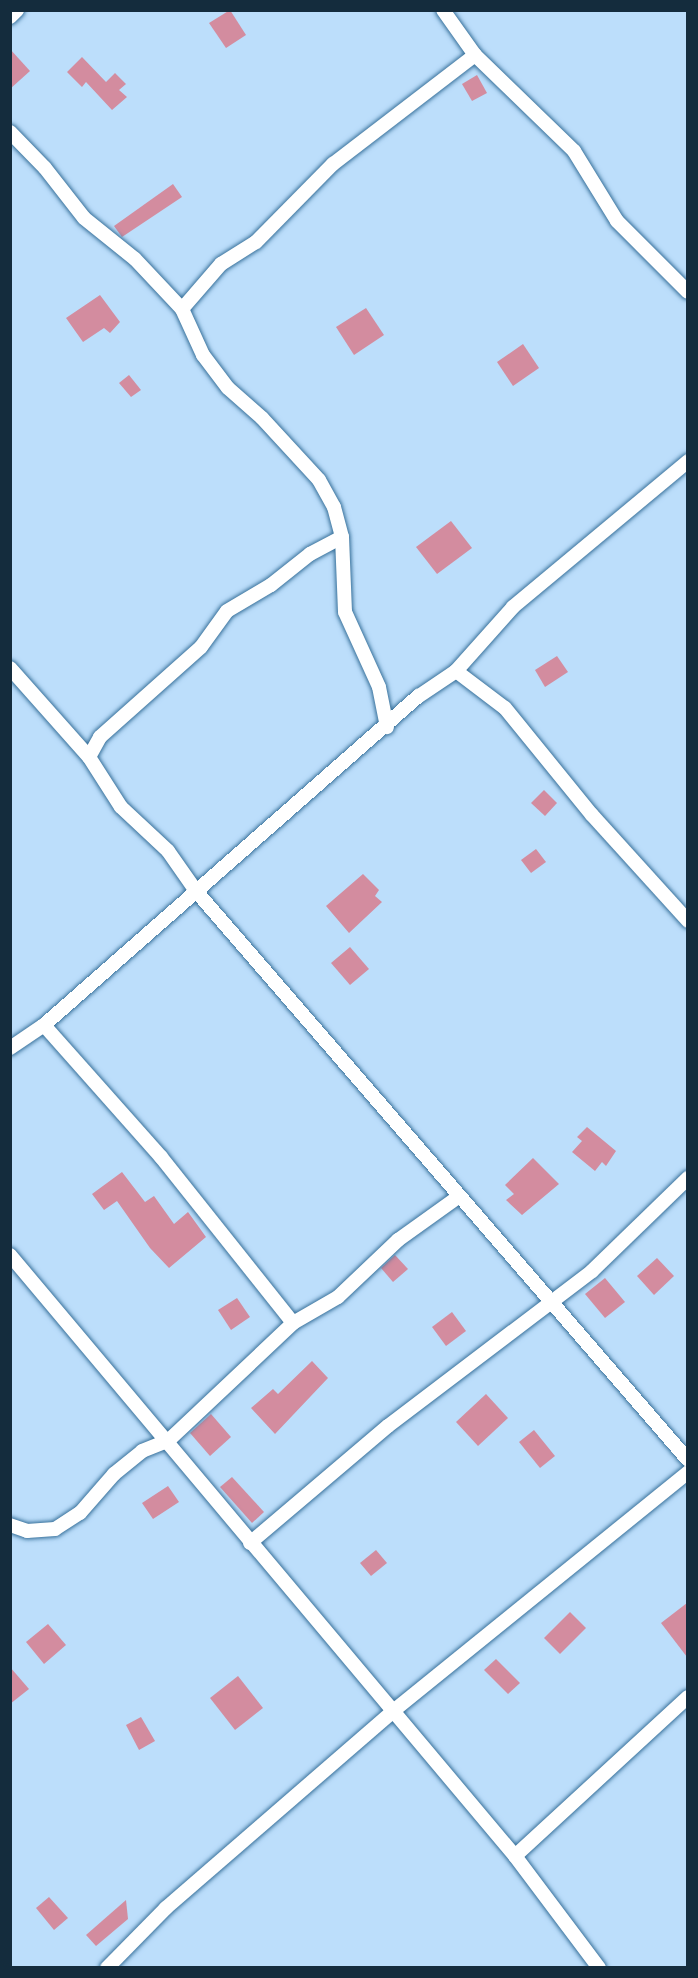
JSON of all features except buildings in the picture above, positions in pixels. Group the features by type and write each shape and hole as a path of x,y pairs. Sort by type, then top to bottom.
{"street":[{"path":"10,17 17,10"},
{"path":"443,10 475,55 574,151 618,221 687,292"},
{"path":"182,309 221,264 256,242 333,164 475,55"},
{"path":"10,132 45,168 84,218 135,258 182,309 203,355 228,388 262,418 320,480 334,507 342,537 346,572 345,612 379,687 387,727"},
{"path":"10,1048 44,1025 387,727 418,696 456,670 513,607 687,461"},
{"path":"89,758 100,737 201,647 227,611 271,585 309,554 342,537"},
{"path":"10,668 89,758 121,807 168,851 196,891 550,1304 687,1460"},
{"path":"456,670 505,708 592,814 687,921"},
{"path":"44,1025 161,1156 293,1323"},
{"path":"250,1543 388,1426 592,1270 687,1178"},
{"path":"10,1525 27,1531 55,1529 80,1513 114,1474 142,1451 169,1440 293,1323 338,1297 398,1240 458,1197"},
{"path":"10,1255 169,1440 250,1543 515,1856 599,1968"},
{"path":"107,1968 166,1908 392,1712 687,1472"},
{"path":"515,1856 687,1698"}]}
